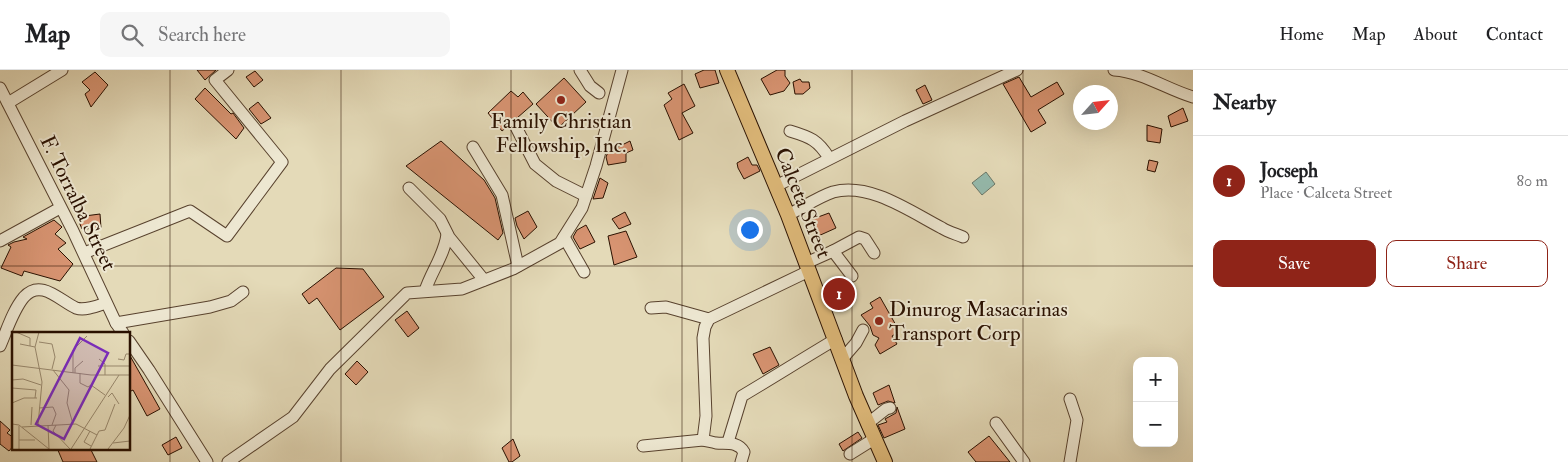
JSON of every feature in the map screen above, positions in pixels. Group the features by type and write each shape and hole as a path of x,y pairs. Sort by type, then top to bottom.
{"main road":[{"name":"Calceta Street","path":"727,70 788,215 867,424 885,462"}],"street":[{"path":"8,103 62,70"},
{"path":"84,253 190,210 227,236 282,162 215,80 228,70"},
{"path":"580,70 590,86 599,93"},
{"path":"228,462 293,417 330,369 407,293 462,289 518,266 560,243 582,208 622,70"},
{"path":"776,186 905,121 1017,70"},
{"path":"1114,70 1141,75 1193,97"},
{"name":"F. Torralba Street","path":"0,88 84,253 116,323 122,332"},
{"path":"515,124 535,164 556,181 586,196"},
{"path":"790,131 809,137 824,150 829,158"},
{"path":"473,148 502,194 518,266"},
{"path":"409,188 440,219 447,234 484,280"},
{"path":"788,215 832,192 845,190 869,193 893,201 944,229 963,237"},
{"path":"0,241 60,208"},
{"path":"425,291 429,277 446,241 447,234"},
{"path":"703,440 706,416 703,338 709,318 808,267 859,236 865,239 874,253"},
{"path":"564,237 584,272"},
{"path":"833,251 852,276"},
{"path":"0,346 17,309 25,296 34,290 45,290 77,308 92,308 106,303"},
{"path":"116,323 210,307 231,301 244,292"},
{"path":"651,308 666,307 709,318"},
{"path":"843,358 856,343 863,330"},
{"path":"728,442 742,396 836,339"},
{"path":"130,342 207,462"},
{"path":"1070,399 1077,420 1070,462"},
{"path":"867,424 890,408"},
{"path":"996,423 1024,462"},
{"path":"850,454 874,439"},
{"path":"643,446 703,440 716,443 728,442 742,448 744,452 741,462"}],"water":[{"path":"986,172 995,184 982,195 972,183"}],"building":[{"path":"197,70 216,70 205,80"},
{"path":"704,70 715,70 719,83 700,88 695,74"},
{"path":"777,70 785,70 785,76 790,83 784,91 770,95 761,79"},
{"path":"255,71 263,80 254,87 246,77"},
{"path":"95,72 108,85 91,107 85,94 90,90 82,82"},
{"path":"1019,77 1031,97 1057,82 1064,94 1038,110 1046,123 1031,132 1003,84"},
{"path":"564,78 586,102 558,128 536,104"},
{"path":"800,79 802,82 809,82 810,88 803,94 795,94 793,82"},
{"path":"684,84 695,106 682,113 693,133 679,140 664,105 672,99 668,93"},
{"path":"925,85 932,100 923,104 916,90"},
{"path":"205,88 231,114 233,113 244,128 236,139 195,99"},
{"path":"511,91 518,97 523,92 533,104 517,118 508,121 508,126 502,131 488,113"},
{"path":"258,102 271,118 261,124 249,109"},
{"path":"1183,108 1188,121 1171,127 1168,116"},
{"path":"1147,125 1162,129 1160,143 1147,141"},
{"path":"441,141 484,180 495,198 503,233 498,240 406,166"},
{"path":"630,141 633,150 626,153 626,162 608,165 606,157 608,152"},
{"path":"748,157 752,165 757,165 760,171 744,179 737,163"},
{"path":"1149,160 1158,162 1155,172 1147,170"},
{"path":"600,178 608,183 603,198 593,199"},
{"path":"528,211 537,227 524,239 515,218"},
{"path":"625,212 631,224 619,229 612,219"},
{"path":"829,213 836,228 816,237 810,220"},
{"path":"100,214 101,228 82,229 77,217"},
{"path":"54,220 62,227 55,234 66,243 58,249 73,264 60,281 24,271 22,276 1,268 11,247 8,245 27,239 23,237"},
{"path":"586,225 595,242 580,249 573,237 577,230"},
{"path":"626,231 637,257 614,265 608,236"},
{"path":"336,268 363,269 384,297 340,330 317,298 309,304 302,294"},
{"path":"844,288 849,299 837,306 832,295"},
{"name":"Dinurog Masacarinas Transport Corp","path":"880,297 897,327 894,329 897,333 892,336 897,344 880,354 875,345 879,338 873,335 870,326 861,315 873,308 870,303"},
{"path":"407,311 419,328 408,337 395,320"},
{"path":"770,347 779,365 763,374 753,354"},
{"path":"130,356 160,409 147,416 133,390 130,392"},
{"path":"357,361 368,372 356,385 345,374"},
{"path":"889,385 895,403 888,401 878,405 873,393"},
{"path":"897,407 905,429 884,438 878,425 887,422 885,419 896,413"},
{"path":"0,421 10,430 7,433 12,437 12,447 9,451 0,444"},
{"path":"858,432 862,438 843,451 839,444"},
{"path":"989,436 1010,462 976,462 968,452"},
{"path":"176,437 182,448 168,455 162,445"},
{"path":"513,439 520,456 509,462 502,448"},
{"path":"58,450 91,450 97,462 63,462"}],"place":[{"name":"Family Christian Fellowship, Inc.","path":"561,100"},
{"name":"Jocseph","path":"839,294"},
{"name":"Dinurog Masacarinas Transport Corp","path":"879,321"}]}
